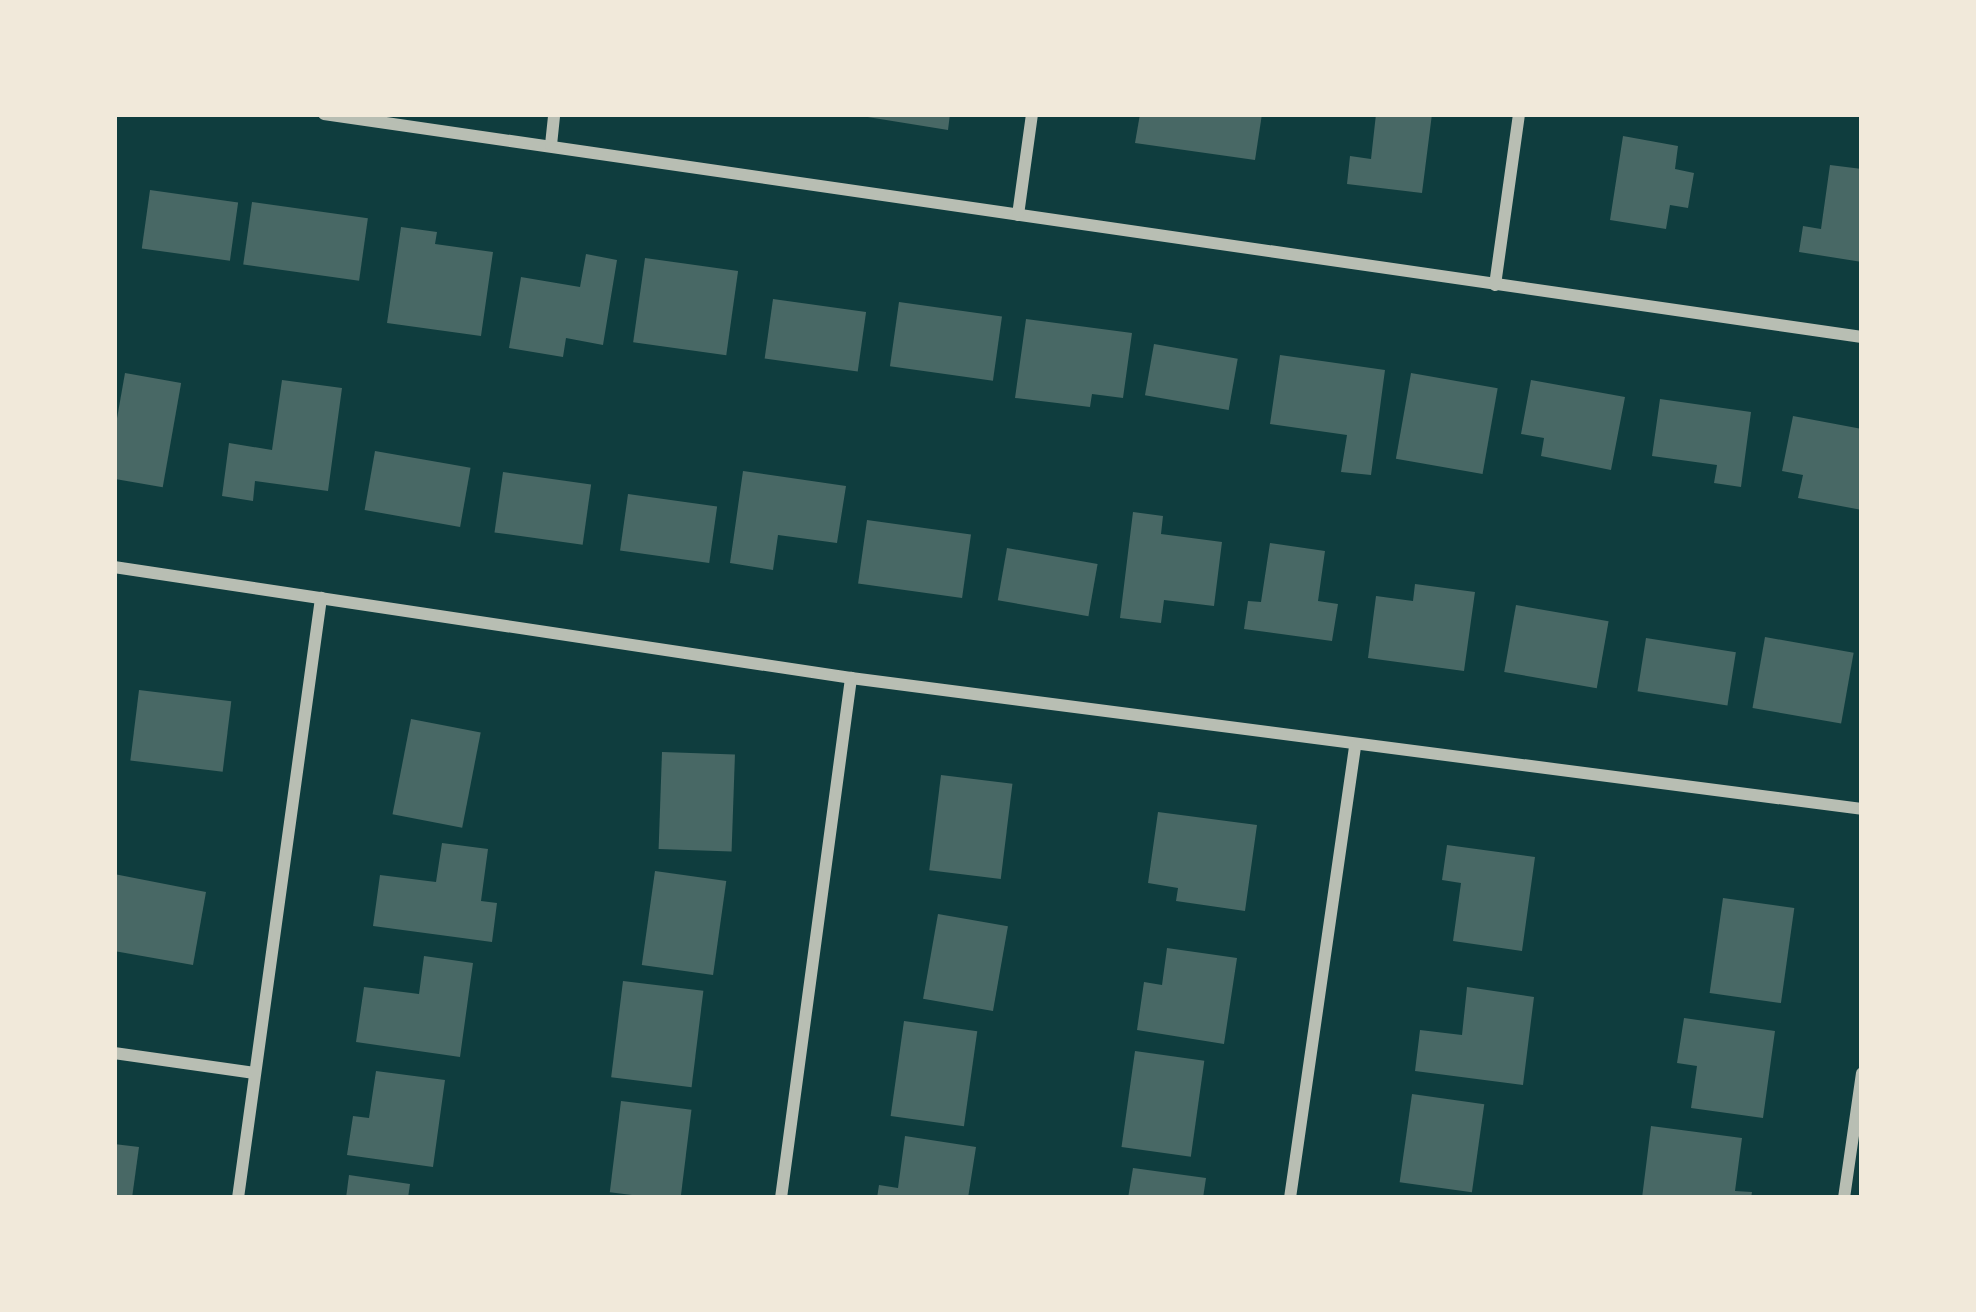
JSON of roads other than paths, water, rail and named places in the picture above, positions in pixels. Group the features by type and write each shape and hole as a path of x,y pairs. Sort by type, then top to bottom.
{"street":[{"path":"324,114 1862,337"},
{"path":"551,145 554,114"},
{"path":"1018,215 1033,114"},
{"path":"1495,285 1520,114"},
{"path":"114,567 851,678 1355,747 1862,809"},
{"path":"238,1198 321,598"},
{"path":"781,1198 851,678"},
{"path":"1290,1198 1355,747"},
{"path":"114,1053 255,1072"},
{"path":"1844,1198 1862,1073"}]}
